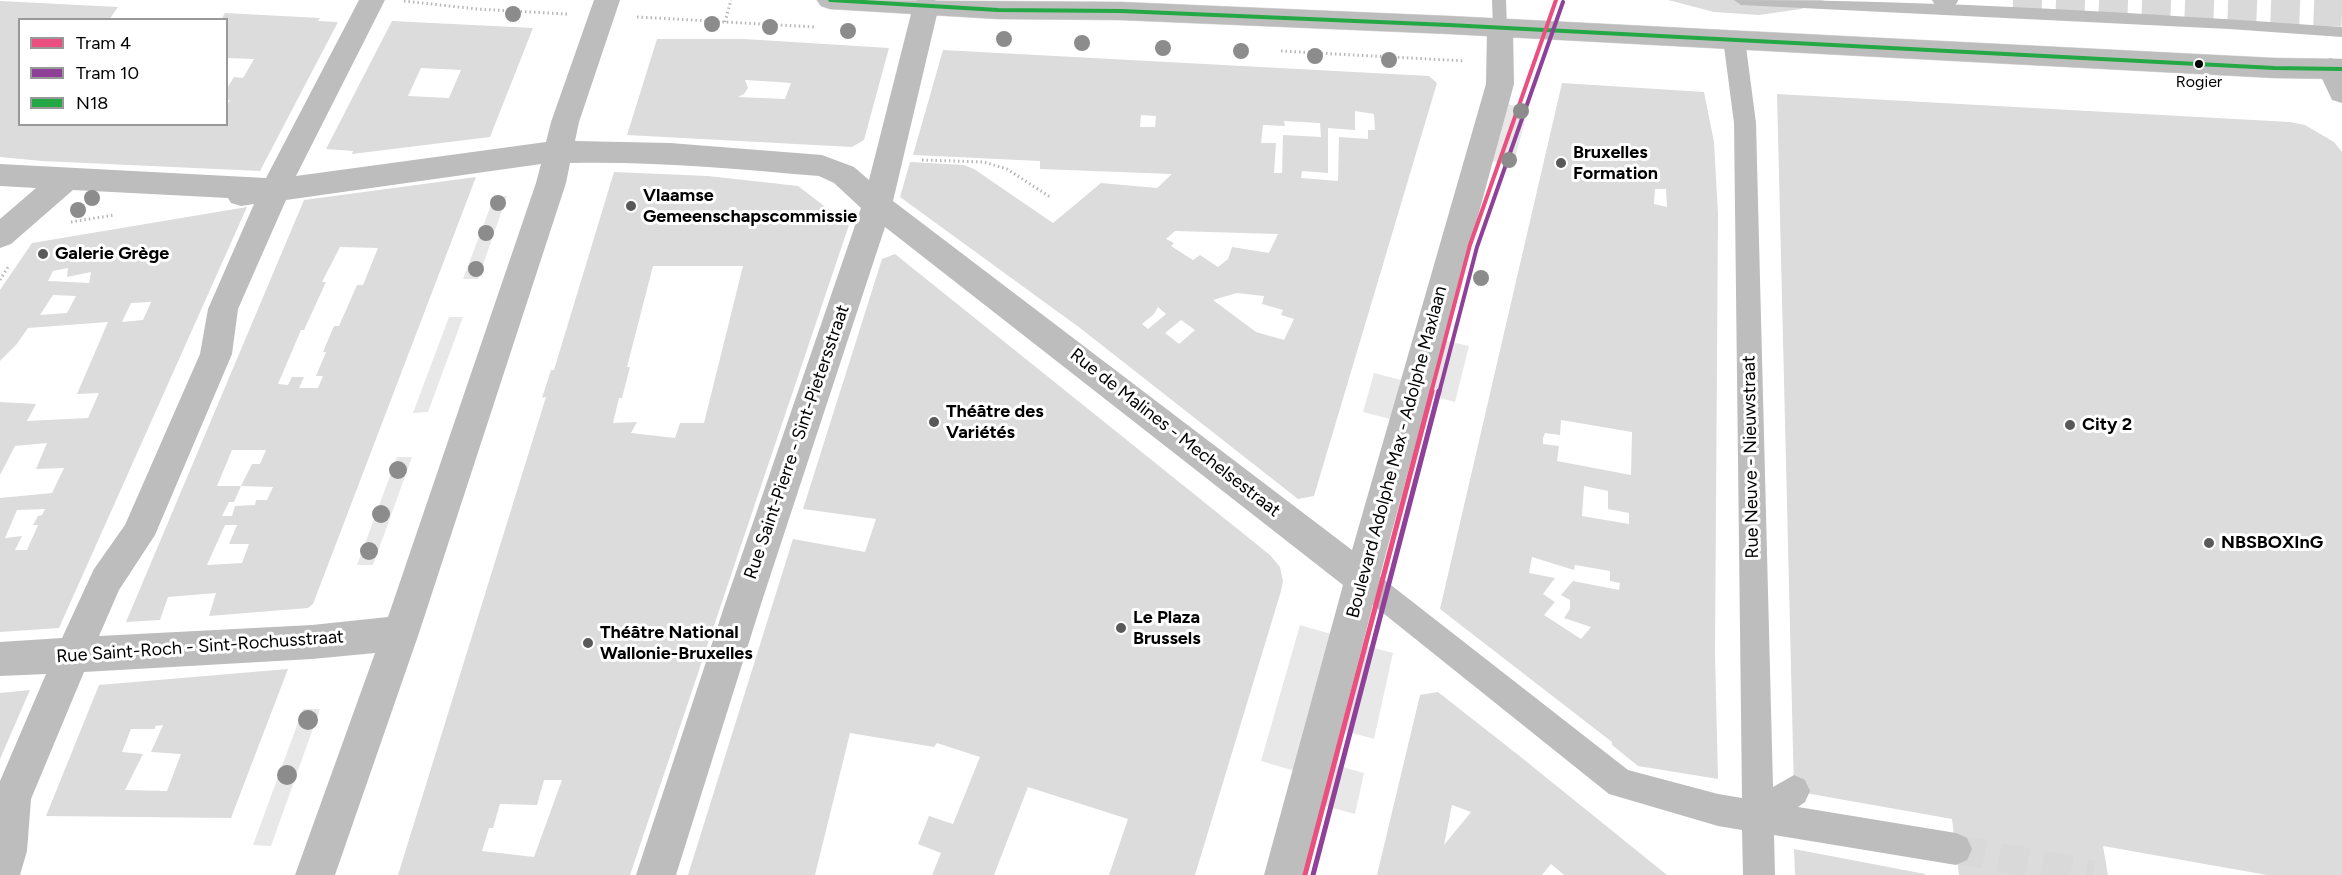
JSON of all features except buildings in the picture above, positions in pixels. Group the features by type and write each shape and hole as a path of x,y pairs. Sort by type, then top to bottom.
{"street":[{"path":"0,875 7,850 12,799 73,655 106,580 138,535 216,354 224,309 291,154 372,0"},
{"path":"315,875 400,633 551,183 565,122 607,0"},
{"path":"830,0 998,10 1500,14 1734,39 2336,69 2342,93"},
{"name":"Rue Saint-Pierre - Sint-Pietersstraat","path":"656,875 743,604 877,205 926,6"},
{"name":"Boulevard Adolphe Max - Adolphe Maxlaan","path":"1284,875 1362,580 1500,84 1500,14"},
{"name":"Rue Neuve - Nieuwstraat","path":"1734,39 1746,123 1759,875"},
{"name":"Rue de Malines - Mechelsestraat","path":"276,189 558,151 610,151 822,166 844,175 877,205 1278,513 1620,783 1718,810 1956,849"},
{"path":"0,175 276,189"},
{"path":"1,234 67,178"},
{"path":"241,195 276,189"},
{"path":"1,234 31,228"},
{"name":"Rue Saint-Roch - Sint-Rochusstraat","path":"0,660 312,642 400,633"},
{"path":"1758,817 1794,790"}],"lane":[{"path":"1741,0 1947,4 2342,32"},
{"path":"2318,29 2342,40"}],"path":[{"path":"393,0 446,6"},
{"path":"726,22 731,0"},
{"path":"889,158 984,162 1007,169 1050,198"}],"shaded area":[{"path":"1503,103 1528,109 1513,166 1488,160"},
{"path":"507,196 478,279 463,279 494,197"},
{"path":"449,317 463,317 428,412 413,413"},
{"path":"1443,340 1469,346 1455,402 1428,395"},
{"path":"1374,373 1401,380 1390,419 1363,412"},
{"path":"397,457 412,457 373,565 357,565"},
{"path":"1300,625 1331,634 1295,771 1261,761"},
{"path":"1363,645 1393,653 1374,739 1341,730"},
{"path":"303,709 320,709 271,846 253,845"},
{"path":"1332,764 1364,773 1355,814 1322,805"}],"tunnel":[{"path":"2013,0 2342,12"},
{"path":"1956,849 2093,875"}],"tram line":[{"name":"4","path":"1305,875 1470,245 1556,0"},
{"name":"10","path":"1313,875 1477,247 1563,2"}],"transit line":[{"name":"N18","path":"830,0 998,10 1121,11 1449,25 2274,68 2342,69"}],"place":[{"name":"Rogier","path":"2199,64"},
{"name":"Bruxelles Formation","path":"1561,163"},
{"name":"Vlaamse Gemeenschapscommissie","path":"631,206"},
{"name":"Galerie Grège","path":"43,254"},
{"name":"Théâtre des Variétés","path":"934,422"},
{"name":"City 2","path":"2070,425"},
{"name":"NBSBOXInG","path":"2209,543"},
{"name":"Le Plaza Brussels","path":"1121,628"},
{"name":"Théâtre National Wallonie-Bruxelles","path":"588,643"}]}
